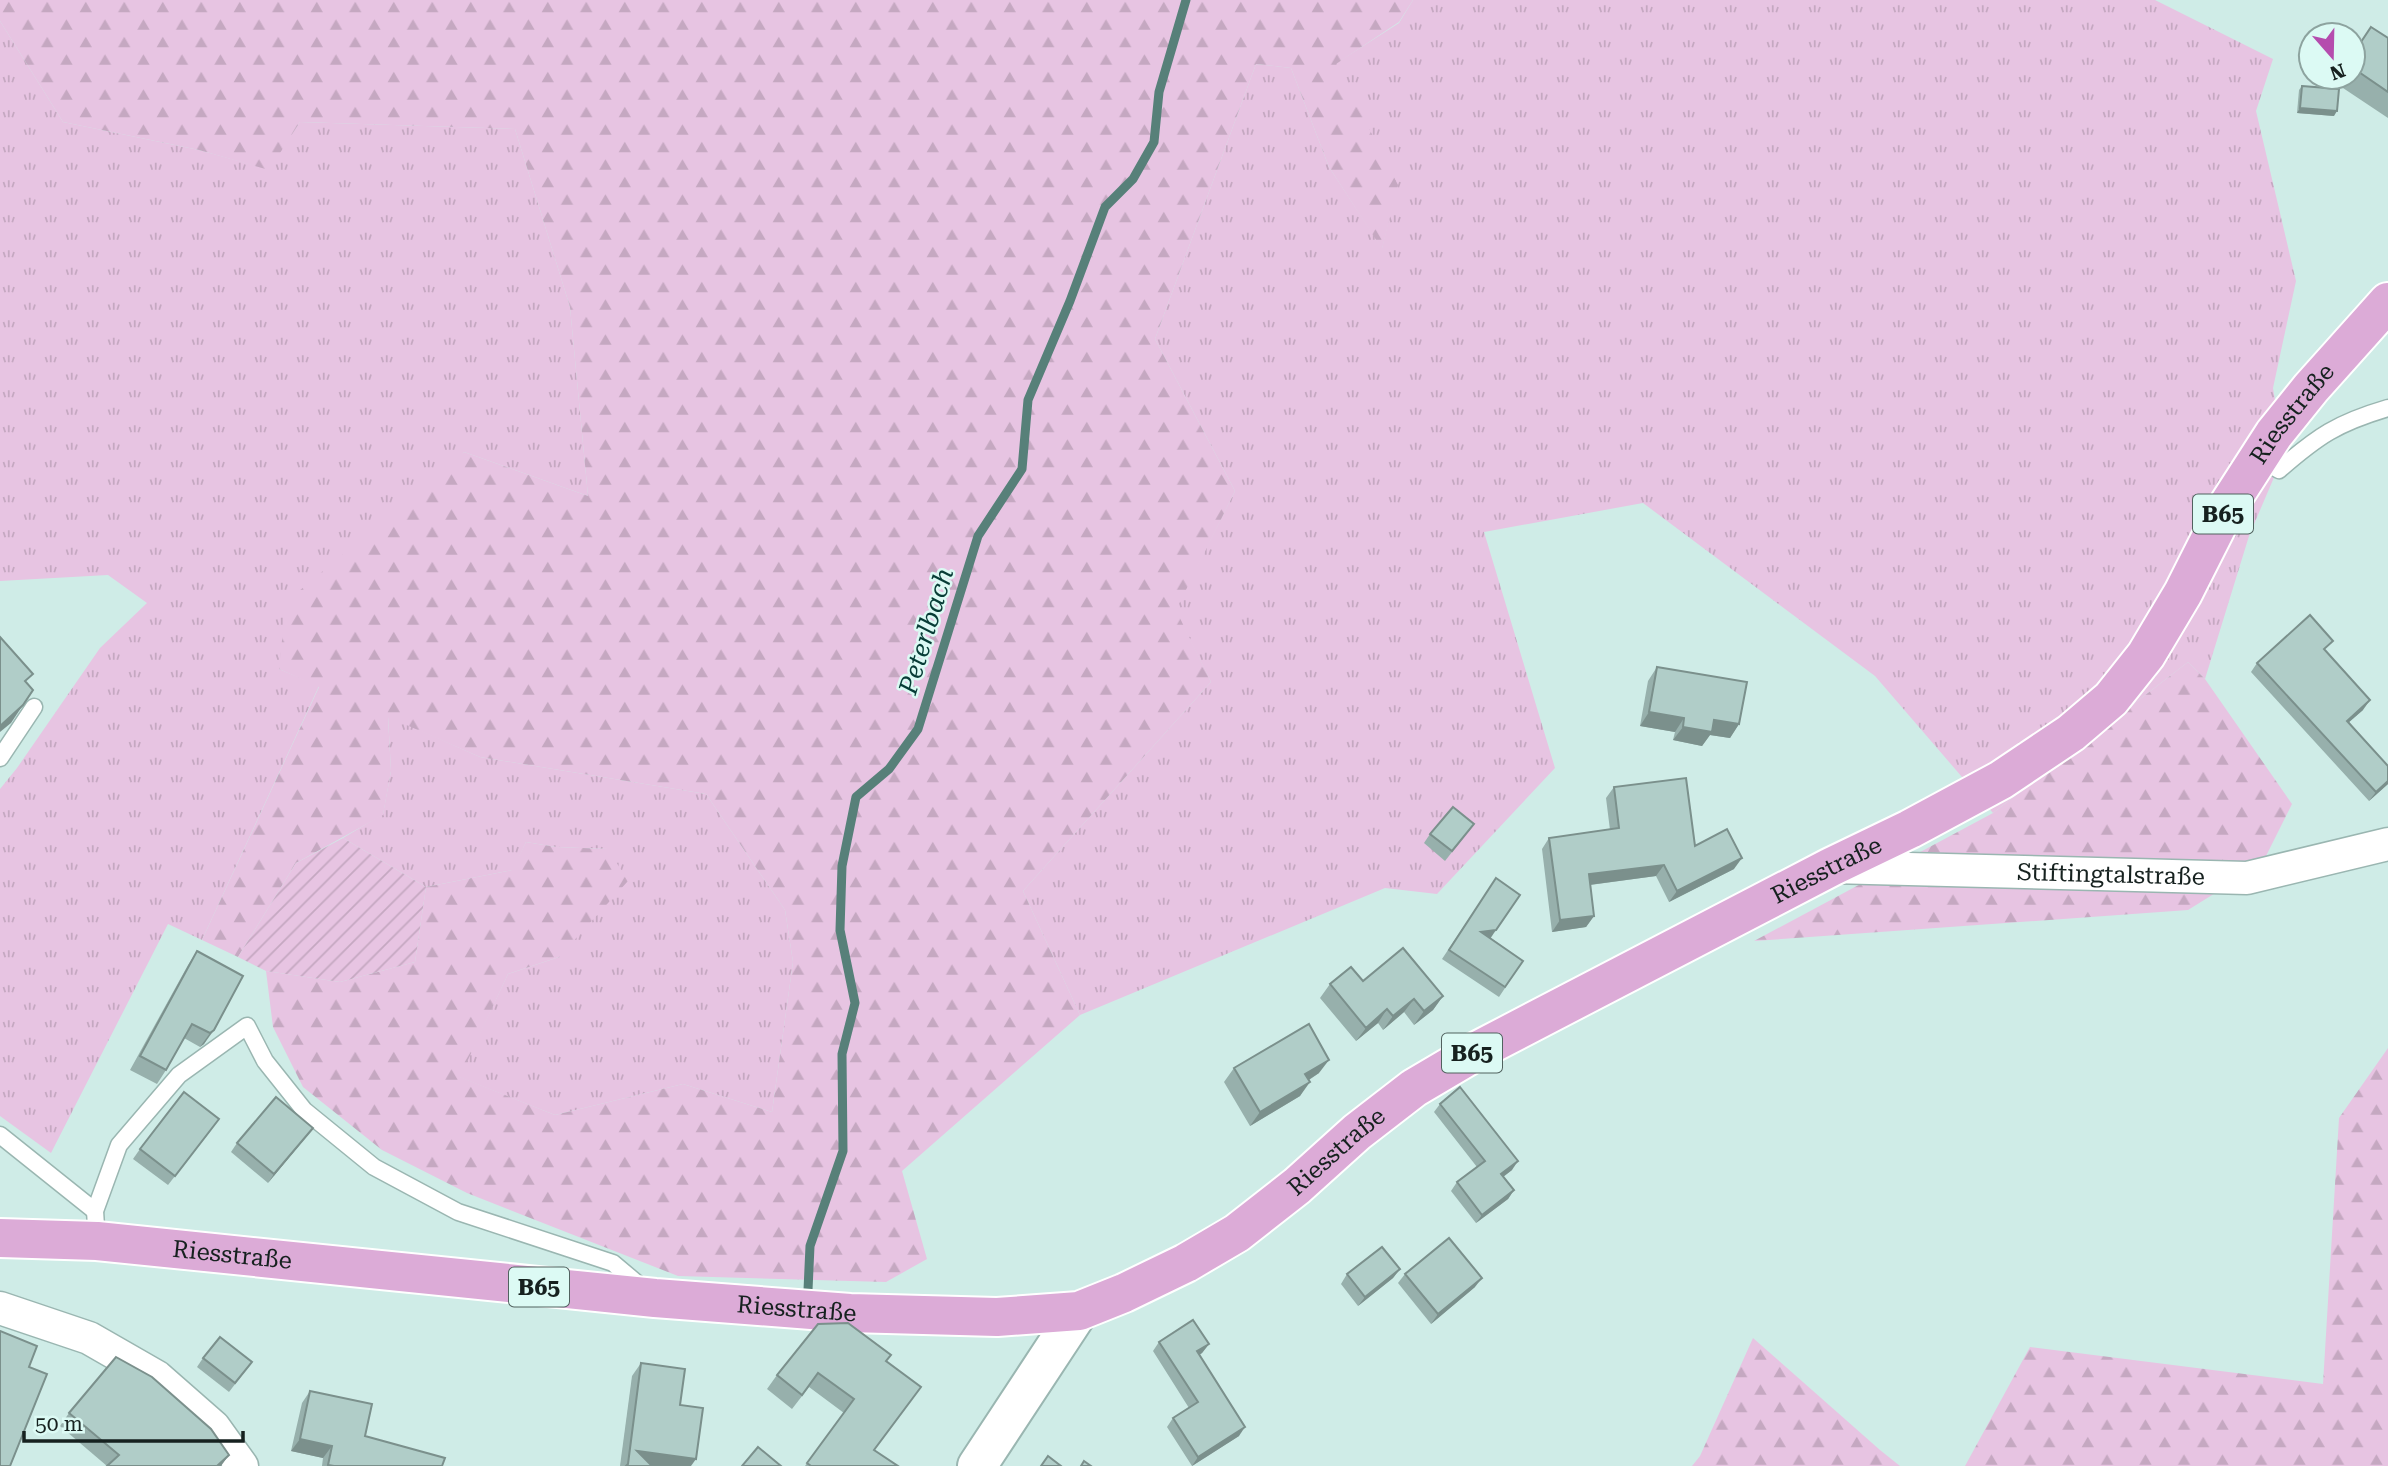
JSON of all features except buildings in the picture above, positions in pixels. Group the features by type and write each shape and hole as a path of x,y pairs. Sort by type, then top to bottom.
{"main road":[{"name":"Riesstraße","path":"0,1238 96,1226 655,1298 850,1313 997,1317 1079,1311 1186,1263 1237,1233 1414,1088 1465,1058 1831,867 1910,829 2001,780 2071,733 2111,699 2146,655 2183,593 2225,510 2274,434 2388,302"}],"street":[{"name":"Stiftingtalstraße","path":"1831,867 2247,878 2388,844"},
{"path":"0,1308 89,1338 157,1377 214,1427 242,1466"},
{"path":"978,1466 1079,1311"}],"lane":[{"path":"2258,458 2279,470 2326,432 2355,417 2388,408"},
{"path":"0,758 34,707"},
{"path":"0,1135 96,1226 119,1145 179,1074 247,1026 265,1061 304,1110 374,1167 458,1212 613,1262 655,1298"}],"green space":[{"path":"0,0 1413,0 1399,22 1336,64 1398,185 1382,249 1329,167 1291,68 1256,64 1155,339 1235,491 1176,610 1211,682 1023,891 1080,1015 902,1171 927,1259 886,1282 678,1276 467,1193 382,1150 303,1087 273,1027 266,971 340,982 415,962 426,887 512,870 526,842 556,847 608,849 628,881 559,957 508,974 460,1077 555,1115 683,1084 772,1112 793,962 785,910 706,794 480,757 388,717 391,771 383,815 296,863 238,957 202,940 319,687 279,669 286,602 464,452 588,496 570,307 515,129 300,122 269,170 199,150 63,122 0,21"},
{"path":"1413,0 2155,0 2273,59 2256,111 2296,281 2273,388 2284,454 2249,536 2205,679 2188,662 1993,813 1875,676 1643,503 1484,532 1555,768 1437,894 1385,888 1080,1015 1023,891 1211,682 1175,610 1235,491 1155,339 1256,64 1291,68 1329,167 1382,248 1397,185 1335,64 1399,23"},
{"path":"0,21 63,122 199,150 268,169 300,122 515,129 570,307 588,496 464,452 279,669 319,686 202,940 168,924 51,1153 0,1116 0,789 100,648 147,603 108,575 0,581"},
{"path":"2188,662 2205,679 2292,804 2262,864 2188,910 1754,941 1993,813"},
{"path":"388,716 480,757 706,794 785,910 793,962 772,1112 683,1084 555,1115 459,1077 508,974 559,957 607,849 556,847 526,842 513,870 426,887 343,838 383,814 391,771"},
{"path":"343,838 426,887 415,962 340,982 266,971 238,957 296,863"},
{"path":"2388,1048 2388,1466 1965,1466 2030,1347 2323,1384 2339,1118"},
{"path":"1753,1338 1900,1466 1692,1466 1700,1456"}],"waterway":[{"name":"Peterlbach","path":"808,1290 810,1246 843,1151 842,1054 855,1003 840,930 842,866 856,797 889,769 918,729 978,536 1022,469 1028,400 1070,301 1105,207 1133,179 1154,142 1159,92 1186,0"}]}
